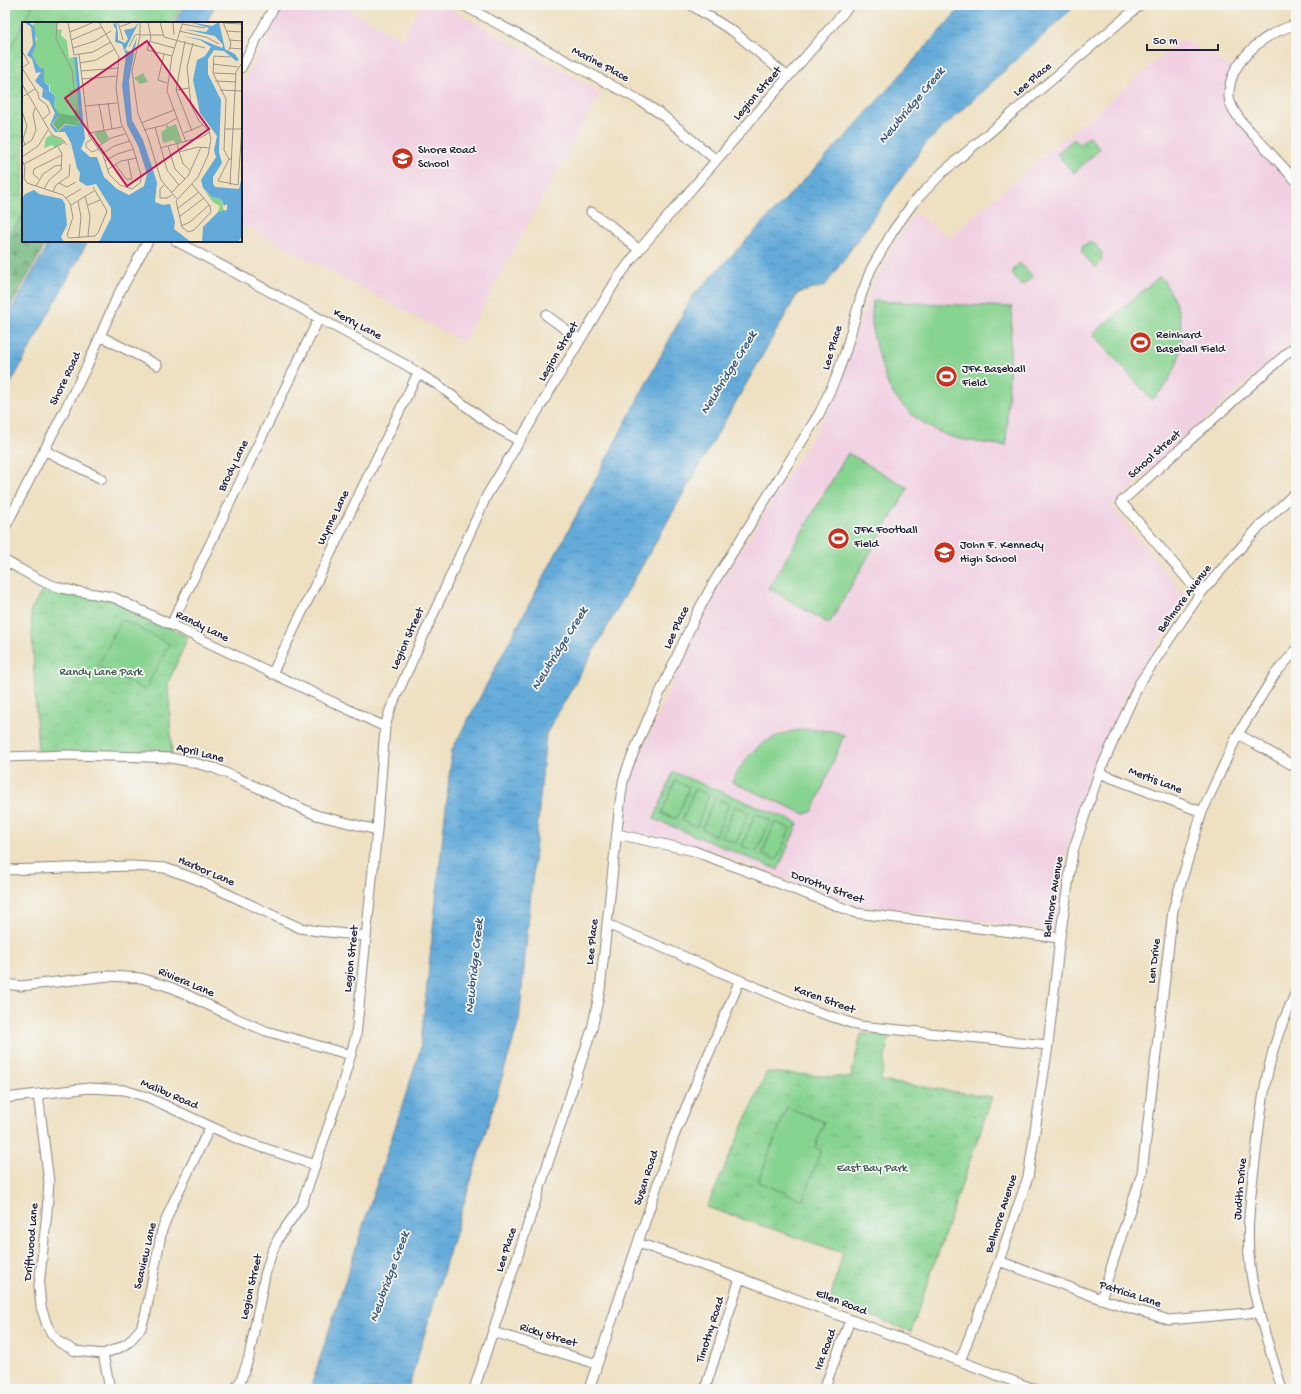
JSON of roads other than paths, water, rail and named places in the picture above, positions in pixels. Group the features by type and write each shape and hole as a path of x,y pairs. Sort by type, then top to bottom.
{"street":[{"path":"242,66 275,5"},
{"name":"Marine Place","path":"463,5 640,100 662,114 716,160"},
{"path":"691,5 707,9 788,77"},
{"name":"Legion Street","path":"235,1389 241,1380 249,1357 265,1276 272,1252 279,1236 302,1204 356,1036 377,830 385,727 390,710 487,495 617,279 639,250 850,5"},
{"name":"Lee Place","path":"474,1389 592,1029 600,990 616,834 623,782 628,766 697,613 718,576 819,414 836,380 861,296 871,269 893,231 913,203 943,172 1140,5"},
{"path":"1296,25 1274,33 1244,58 1231,80 1229,97 1233,108 1241,121 1296,182"},
{"path":"591,212 610,225 639,250"},
{"name":"Shore Road","path":"5,528 88,364 117,297 147,242"},
{"name":"Kerry Lane","path":"178,242 406,365 438,385 486,422 519,441"},
{"path":"546,315 580,340"},
{"name":"Brody Lane","path":"171,625 319,318"},
{"path":"100,336 157,365"},
{"name":"School Street","path":"1200,594 1121,502 1296,346"},
{"name":"Wynne Lane","path":"272,674 418,373"},
{"path":"44,450 102,479"},
{"name":"Bellmore Avenue","path":"960,1362 999,1261 1028,1177 1048,1045 1060,938 1074,851 1099,773 1139,684 1200,594 1258,528 1296,492"},
{"name":"Randy Lane","path":"5,561 61,588 101,594 115,598 385,727"},
{"name":"Len Drive","path":"1101,1299 1142,1173 1173,910 1202,812 1238,734 1275,674 1296,650"},
{"path":"1238,734 1296,767"},
{"name":"April Lane","path":"5,757 69,755 171,758 187,761 214,768 316,815 377,830"},
{"name":"Mertis Lane","path":"1099,773 1202,812"},
{"name":"Dorothy Street","path":"616,834 694,851 856,914 1060,938"},
{"name":"Harbor Lane","path":"5,870 132,866 164,868 196,879 300,928 366,936"},
{"name":"Karen Street","path":"607,924 803,1007 860,1026 1048,1045"},
{"name":"Riviera Lane","path":"5,984 21,986 109,976 141,978 173,988 266,1031 350,1055"},
{"name":"Susan Road","path":"589,1389 673,1138 740,980"},
{"name":"Judith Drive","path":"1282,1389 1254,1295 1249,1265 1248,1238 1252,1184 1262,1100 1272,1054 1293,1009 1296,992"},
{"name":"Malibu Road","path":"5,1098 89,1088 124,1090 147,1097 240,1140 315,1165"},
{"name":"Driftwood Lane","path":"38,1094 49,1182 39,1286 41,1307 47,1325 52,1334 60,1342 75,1351 103,1354"},
{"name":"Seaview Lane","path":"103,1354 119,1348 129,1342 141,1328 146,1312 162,1230 172,1205 210,1127"},
{"name":"Ellen Road","path":"638,1243 740,1278 1034,1389"},
{"name":"Patricia Lane","path":"999,1261 1101,1299 1169,1320 1259,1312"},
{"name":"Timothy Road","path":"705,1389 740,1278"},
{"name":"Ira Road","path":"824,1389 850,1320"},
{"name":"Ricky Street","path":"493,1332 597,1364"},
{"path":"103,1354 110,1389"}],"water":[{"path":"184,5 215,5 206,22 175,22"},
{"name":"Newbridge Creek","path":"963,5 1076,5 926,143 825,286 798,293 546,734 519,1021 408,1389 310,1389 420,1051 452,750 692,297 846,136"},
{"path":"49,242 87,242 5,394 5,321"}],"place":[{"name":"Shore Road School","path":"403,158"},
{"name":"Reinhard Baseball Field","path":"1141,343"},
{"name":"JFK Baseball Field","path":"947,377"},
{"name":"JFK Football Field","path":"838,538"},
{"name":"John F. Kennedy High School","path":"945,553"}],"park label":[{"name":"Randy Lane Park","path":"101,673"},
{"name":"East Bay Park","path":"872,1169"}]}
